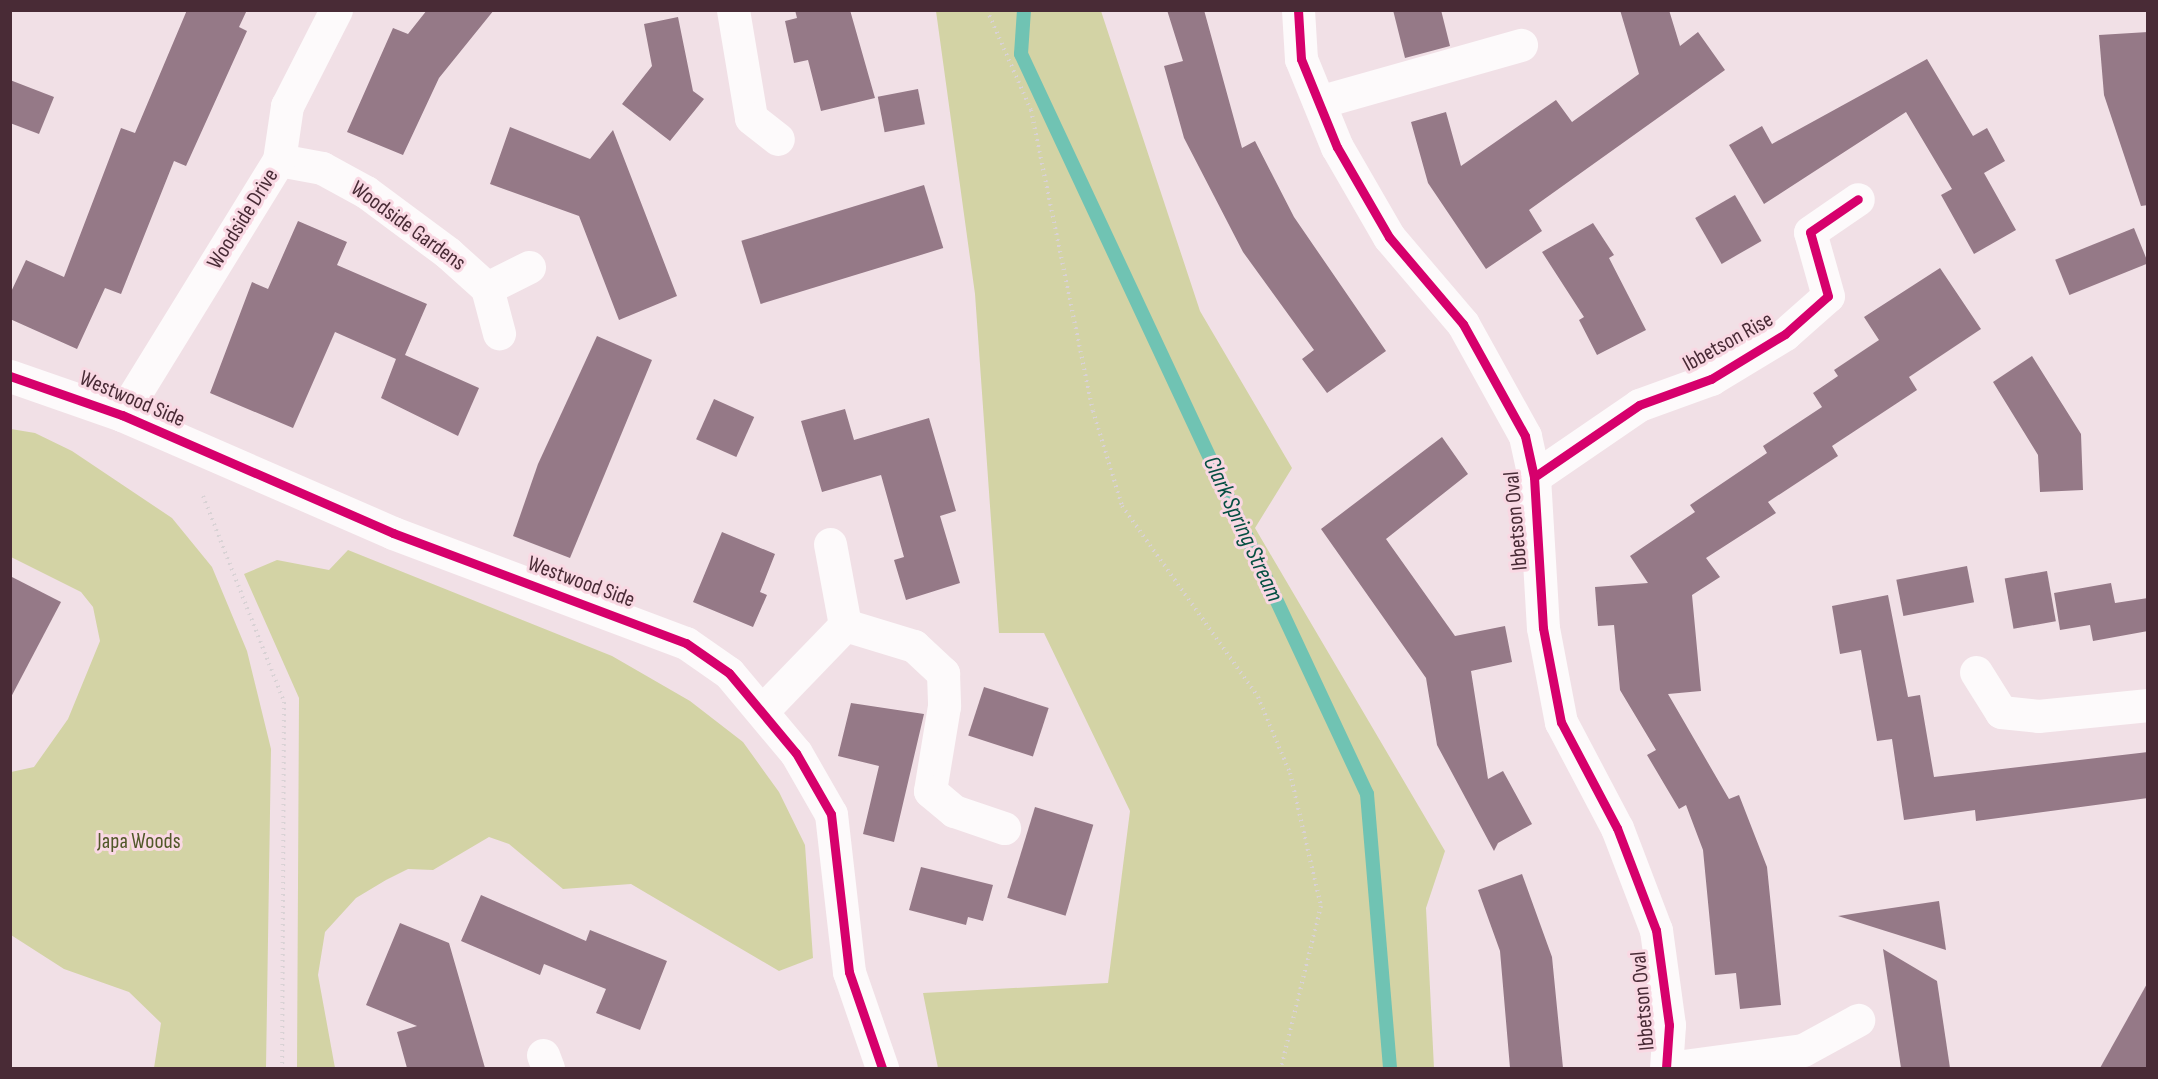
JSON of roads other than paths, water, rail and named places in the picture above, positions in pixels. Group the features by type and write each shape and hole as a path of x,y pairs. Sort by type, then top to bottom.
{"street":[{"name":"Woodside Drive","path":"122,415 279,160 287,106 336,10"},
{"path":"733,10 751,117 778,139"},
{"name":"Ibbetson Oval","path":"1299,10 1301,59 1336,147 1389,237 1463,324 1525,436 1534,477 1543,628 1561,722 1617,828 1656,930 1669,1025 1667,1068"},
{"path":"1319,102 1521,45"},
{"name":"Woodside Gardens","path":"279,160 322,168 366,192 487,288 499,333"},
{"name":"Ibbetson Rise","path":"1534,477 1639,405 1711,379 1785,334 1828,296 1810,232 1858,199"},
{"path":"487,288 529,267"},
{"name":"Westwood Side","path":"10,376 122,415 393,533 686,643 729,673 764,709 831,814 849,972 882,1068"},
{"path":"830,544 845,625"},
{"path":"764,709 845,625"},
{"path":"845,625 914,646 943,673 944,706 930,791 954,811 1004,828"},
{"path":"1976,672 2001,712 2049,716 2148,705"},
{"path":"1667,1068 1803,1050 1858,1020"}],"waterway":[{"name":"Clark Spring Stream","path":"1024,10 1021,54 1367,794 1390,1068"}],"park label":[{"name":"Japa Woods","path":"139,842"}]}
